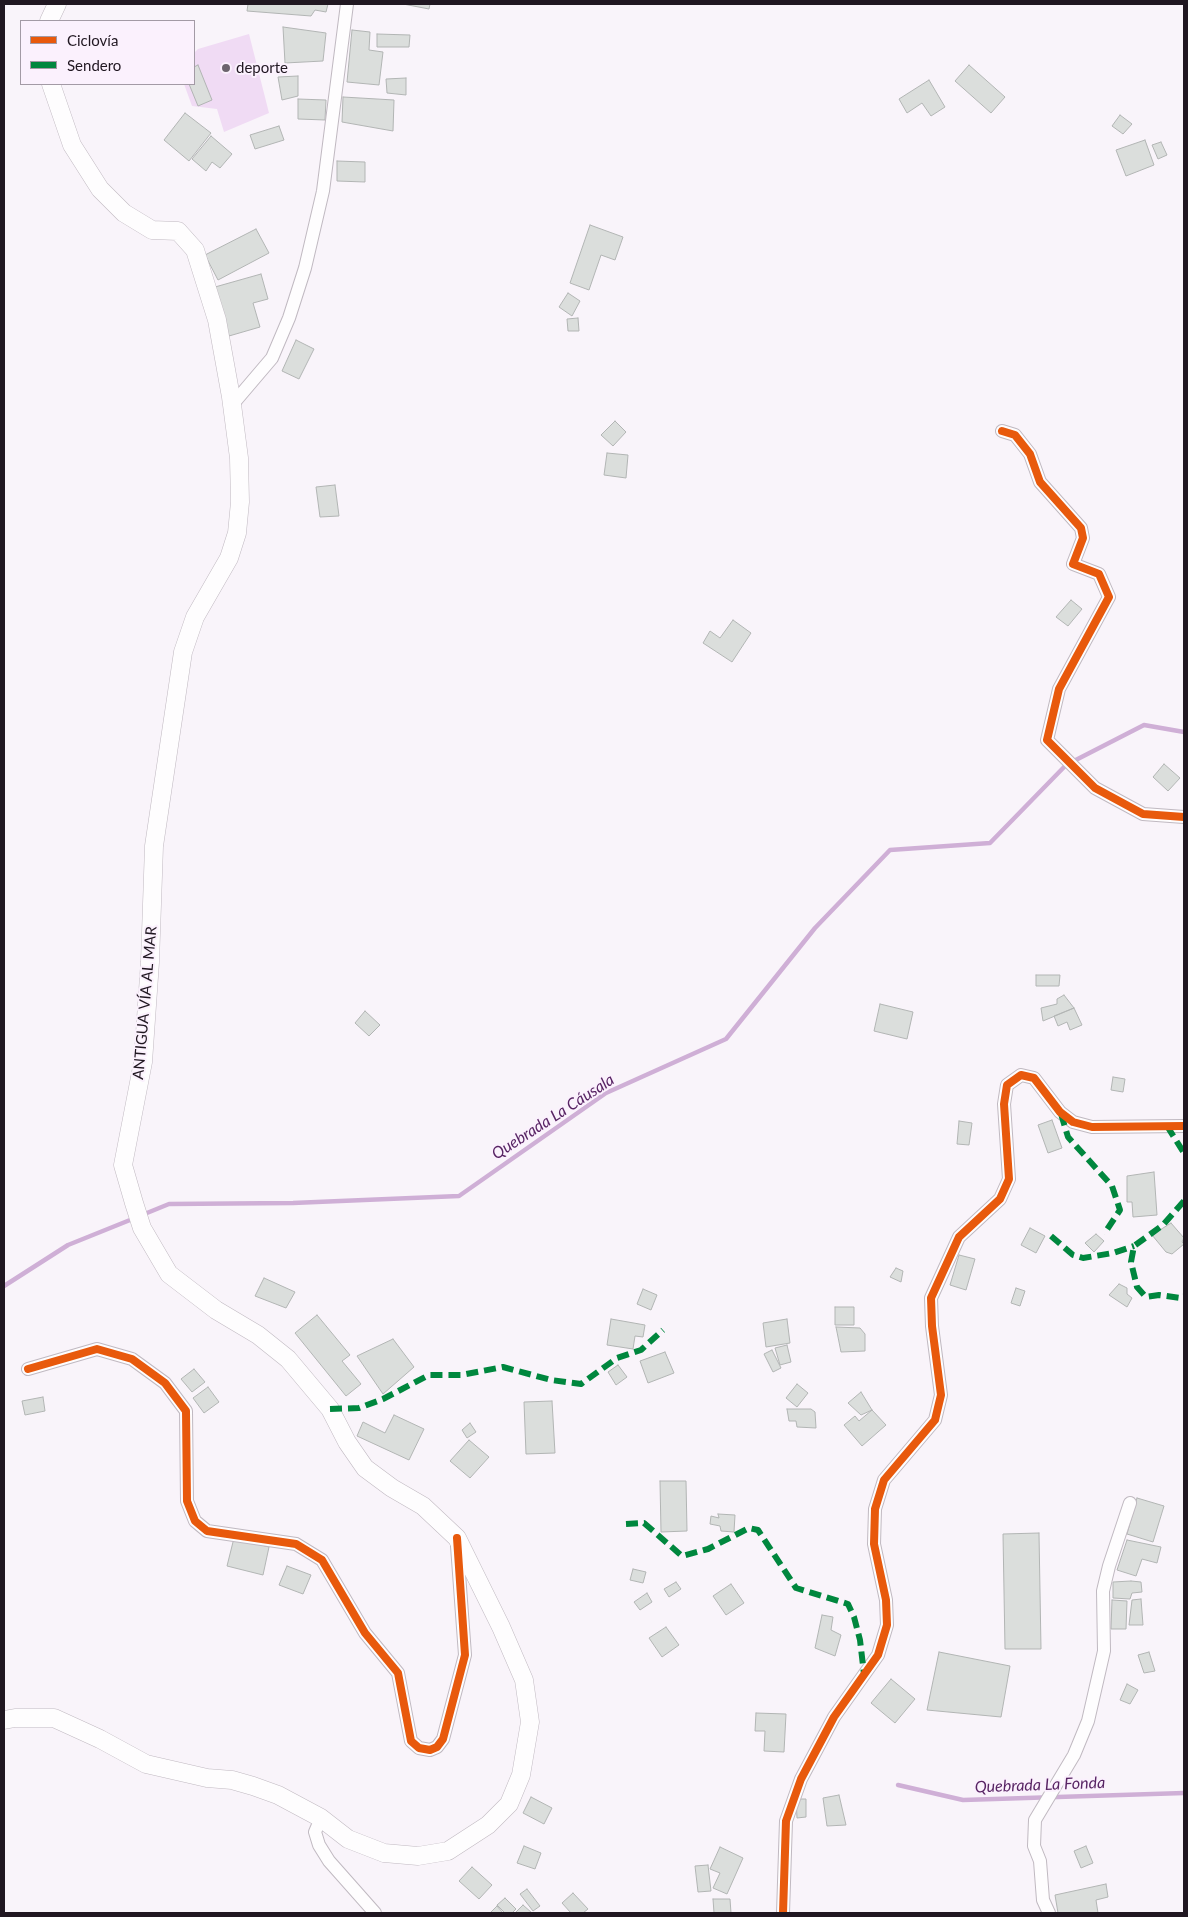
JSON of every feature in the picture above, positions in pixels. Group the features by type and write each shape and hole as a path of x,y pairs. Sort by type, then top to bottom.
{"main road":[{"path":"48,20 56,4"},
{"name":"ANTIGUA VÍA AL MAR","path":"4,1720 16,1718 54,1718 100,1739 146,1764 207,1778 232,1780 278,1794 321,1818 348,1839 384,1853 418,1856 448,1851 488,1825 509,1804 521,1775 530,1728 524,1680 502,1627 457,1538 423,1506 392,1488 365,1468 347,1442 330,1410 288,1359 258,1335 216,1310 169,1274 142,1226 123,1165 143,1062 150,962 154,846 183,652 195,617 228,558 237,533 240,502 239,458 218,320 195,250 178,231 152,230 124,213 100,189 72,145 51,85"}],"street":[{"path":"232,405 272,358 289,318 305,268 323,191 347,4"},
{"path":"1002,431 1015,435 1030,454 1040,482 1081,528 1083,538 1073,564 1099,574 1109,597 1059,688 1047,740 1095,788 1143,814 1184,817"},
{"path":"783,1913 786,1821 795,1796 801,1780 834,1717 878,1656 887,1625 886,1600 874,1544 875,1509 884,1480 935,1420 941,1395 932,1326 932,1298 959,1237 1000,1199 1009,1179 1004,1104 1007,1085 1021,1075 1034,1078 1060,1112 1073,1122 1092,1127 1184,1126"},
{"path":"28,1369 97,1349 132,1359 165,1383 186,1411 186,1501 195,1521 207,1531 296,1544 322,1560 365,1633 398,1673 411,1741 419,1748 430,1750 437,1747 443,1739 464,1655 457,1538"},
{"path":"1049,1913 1043,1900 1040,1860 1034,1846 1035,1820 1074,1755 1088,1721 1104,1651 1103,1591 1109,1566 1130,1503"},
{"path":"321,1818 315,1832 319,1846 329,1861 375,1913"}],"shaded area":[{"name":"deporte","path":"249,34 269,113 224,132 217,109 192,106 184,85 195,85 195,52 198,49"}],"building":[{"path":"248,4 328,4 326,12 315,10 311,16 247,11"},
{"path":"403,4 430,4 429,9"},
{"path":"283,27 326,33 323,61 285,63"},
{"path":"352,30 370,32 369,50 383,52 379,85 347,82"},
{"path":"377,34 410,35 409,47 377,47"},
{"path":"198,65 212,100 198,106 189,85 195,85 195,66"},
{"path":"969,65 1005,97 991,113 955,81"},
{"path":"298,76 298,96 282,100 278,77"},
{"path":"406,78 406,95 387,93 386,79"},
{"path":"929,80 945,107 931,116 922,103 907,113 899,99"},
{"path":"343,97 394,100 393,131 342,122"},
{"path":"298,99 326,100 325,120 298,119"},
{"path":"185,113 211,133 189,161 164,140"},
{"path":"1120,115 1132,124 1123,134 1112,126"},
{"path":"279,126 284,140 255,149 250,135"},
{"path":"211,136 232,154 220,168 212,162 206,171 192,159"},
{"path":"1145,140 1154,165 1126,176 1116,150"},
{"path":"1161,142 1167,155 1158,159 1152,145"},
{"path":"337,161 365,162 365,182 337,181"},
{"path":"590,225 623,237 615,260 601,255 589,290 570,283"},
{"path":"256,229 269,253 218,280 205,255"},
{"path":"261,274 268,299 253,303 260,327 229,336 215,287"},
{"path":"568,293 580,301 572,316 559,307"},
{"path":"578,318 579,331 568,331 567,319"},
{"path":"296,340 314,349 299,379 282,371"},
{"path":"615,421 626,432 613,446 601,435"},
{"path":"607,453 628,455 626,478 604,475"},
{"path":"335,485 339,516 320,517 316,487"},
{"path":"1071,600 1082,609 1068,626 1056,617"},
{"path":"733,620 751,633 732,662 703,643 710,631 720,638"},
{"path":"1164,764 1180,778 1168,791 1153,777"},
{"path":"1036,975 1060,975 1059,986 1036,986"},
{"path":"1064,995 1074,1008 1043,1021 1041,1008 1057,1004 1057,999"},
{"path":"880,1004 913,1012 907,1039 874,1031"},
{"path":"1074,1008 1082,1025 1070,1030 1067,1022 1058,1026 1054,1016"},
{"path":"365,1011 380,1025 369,1036 355,1023"},
{"path":"1113,1077 1125,1079 1123,1092 1111,1090"},
{"path":"1052,1120 1062,1148 1048,1153 1038,1125"},
{"path":"959,1121 972,1123 969,1145 957,1144"},
{"path":"1154,1172 1157,1215 1133,1217 1132,1202 1127,1202 1127,1176"},
{"path":"1171,1223 1184,1238 1182,1242 1184,1244 1172,1254 1166,1252 1152,1235"},
{"path":"1030,1228 1045,1236 1036,1253 1021,1245"},
{"path":"1096,1234 1104,1241 1094,1252 1085,1243"},
{"path":"959,1255 975,1259 966,1290 950,1285"},
{"path":"896,1268 903,1271 901,1282 890,1277"},
{"path":"264,1278 295,1292 286,1308 255,1296"},
{"path":"1119,1284 1127,1288 1127,1294 1132,1298 1127,1307 1109,1295"},
{"path":"1016,1288 1025,1291 1020,1306 1011,1303"},
{"path":"643,1289 657,1295 651,1310 637,1304"},
{"path":"835,1307 854,1307 854,1325 835,1325"},
{"path":"317,1315 350,1355 342,1361 361,1384 346,1396 295,1333"},
{"path":"611,1319 645,1325 643,1337 635,1336 633,1349 607,1345"},
{"path":"787,1319 790,1343 766,1347 763,1323"},
{"path":"836,1327 860,1328 865,1334 865,1351 841,1352"},
{"path":"393,1339 414,1367 383,1394 357,1356"},
{"path":"787,1345 791,1362 780,1365 775,1348"},
{"path":"772,1350 781,1368 773,1372 764,1354"},
{"path":"665,1352 674,1373 648,1383 640,1361"},
{"path":"618,1365 627,1377 616,1385 608,1372"},
{"path":"194,1369 205,1382 192,1392 181,1379"},
{"path":"797,1384 808,1393 797,1407 786,1398"},
{"path":"208,1387 219,1402 204,1413 193,1398"},
{"path":"861,1392 872,1410 861,1415 848,1403"},
{"path":"43,1397 45,1411 25,1415 22,1401"},
{"path":"552,1401 555,1453 526,1454 524,1402"},
{"path":"787,1409 811,1409 815,1412 816,1428 797,1427 796,1421 789,1421"},
{"path":"872,1410 886,1425 862,1446 844,1425 855,1416 859,1421"},
{"path":"394,1415 424,1429 409,1460 357,1436 363,1422 385,1433"},
{"path":"470,1423 476,1432 467,1438 462,1430"},
{"path":"469,1440 489,1457 470,1478 450,1461"},
{"path":"660,1481 686,1481 687,1531 661,1532"},
{"path":"1137,1498 1164,1506 1153,1542 1127,1534"},
{"path":"718,1514 735,1515 734,1532 721,1531 720,1526 710,1524 711,1516 719,1518"},
{"path":"1039,1533 1041,1649 1005,1649 1003,1534"},
{"path":"234,1538 269,1547 263,1575 227,1566"},
{"path":"1127,1540 1161,1547 1157,1563 1142,1559 1136,1576 1117,1570"},
{"path":"287,1566 311,1575 303,1594 279,1585"},
{"path":"633,1569 646,1572 643,1583 630,1580"},
{"path":"676,1582 681,1589 669,1597 664,1589"},
{"path":"1113,1582 1141,1582 1142,1592 1132,1593 1130,1599 1113,1598"},
{"path":"731,1584 744,1603 726,1615 713,1596"},
{"path":"647,1593 652,1602 640,1610 634,1602"},
{"path":"1141,1599 1143,1625 1129,1625 1132,1600"},
{"path":"1112,1600 1127,1601 1126,1629 1111,1629"},
{"path":"822,1615 833,1617 831,1630 841,1635 835,1656 815,1648"},
{"path":"666,1627 679,1645 662,1657 649,1638"},
{"path":"939,1652 1010,1666 1001,1717 927,1710"},
{"path":"1149,1652 1155,1671 1144,1673 1138,1655"},
{"path":"891,1679 915,1699 895,1723 871,1703"},
{"path":"1127,1684 1138,1690 1130,1704 1120,1700"},
{"path":"756,1713 786,1714 784,1752 764,1751 765,1731 755,1731"},
{"path":"839,1795 846,1825 827,1826 823,1798"},
{"path":"531,1797 552,1808 544,1824 523,1813"},
{"path":"796,1799 806,1799 806,1817 797,1818"},
{"path":"524,1846 541,1853 535,1869 517,1863"},
{"path":"1086,1846 1093,1863 1081,1868 1074,1851"},
{"path":"720,1847 743,1858 727,1894 713,1888 720,1873 710,1869"},
{"path":"708,1865 711,1891 698,1892 695,1866"},
{"path":"472,1867 492,1885 479,1899 459,1881"},
{"path":"1106,1884 1108,1897 1096,1900 1098,1913 1058,1913 1055,1895"},
{"path":"527,1889 540,1906 533,1911 520,1894"},
{"path":"573,1893 588,1909 583,1913 571,1913 562,1903"},
{"path":"505,1898 516,1909 512,1913 505,1913 497,1905"},
{"path":"713,1899 730,1899 731,1913 714,1913"},
{"path":"523,1905 532,1913 515,1913"},
{"path":"497,1906 503,1913 491,1912"}],"waterway":[{"name":"Quebrada La Cáusala","path":"142,1215 169,1204 293,1203 459,1196 606,1093 726,1039 815,928 890,850 990,843 1066,765 1144,725 1184,732"},
{"name":"Quebrada La Cáusala","path":"4,1286 68,1245 135,1218"},
{"name":"Quebrada La Fonda","path":"898,1785 963,1800 1184,1793"}],"marked path":[{"path":"1061,1114 1068,1137 1112,1186 1120,1210 1104,1234"},
{"path":"1167,1126 1184,1153"},
{"path":"1184,1201 1163,1225 1134,1246 1131,1262 1137,1287 1146,1297 1159,1295 1181,1298 1184,1296"},
{"path":"1051,1236 1073,1255 1083,1258 1113,1253 1134,1246"},
{"path":"330,1409 359,1408 383,1399 429,1375 461,1375 503,1367 551,1380 581,1384 617,1358 641,1350 663,1330"},
{"path":"626,1524 644,1523 682,1556 708,1549 749,1528 758,1530 796,1588 848,1604 854,1617 860,1640 864,1674"}],"cycle path":[{"path":"1002,431 1015,435 1030,454 1040,482 1081,528 1083,538 1073,564 1099,574 1109,597 1059,689 1047,740 1095,788 1143,814 1184,817"},
{"path":"783,1913 786,1821 801,1779 834,1717 878,1655 887,1625 886,1600 874,1544 875,1509 884,1480 935,1420 941,1395 932,1326 931,1298 959,1237 1000,1199 1009,1179 1004,1104 1007,1085 1021,1075 1034,1078 1060,1112 1073,1122 1092,1127 1184,1126"},
{"path":"28,1369 97,1349 132,1359 165,1383 186,1411 187,1501 195,1521 207,1531 296,1544 322,1560 365,1633 398,1673 411,1741 419,1748 430,1750 437,1747 443,1739 465,1655 457,1538"}],"place":[{"name":"deporte","path":"226,68"}]}
